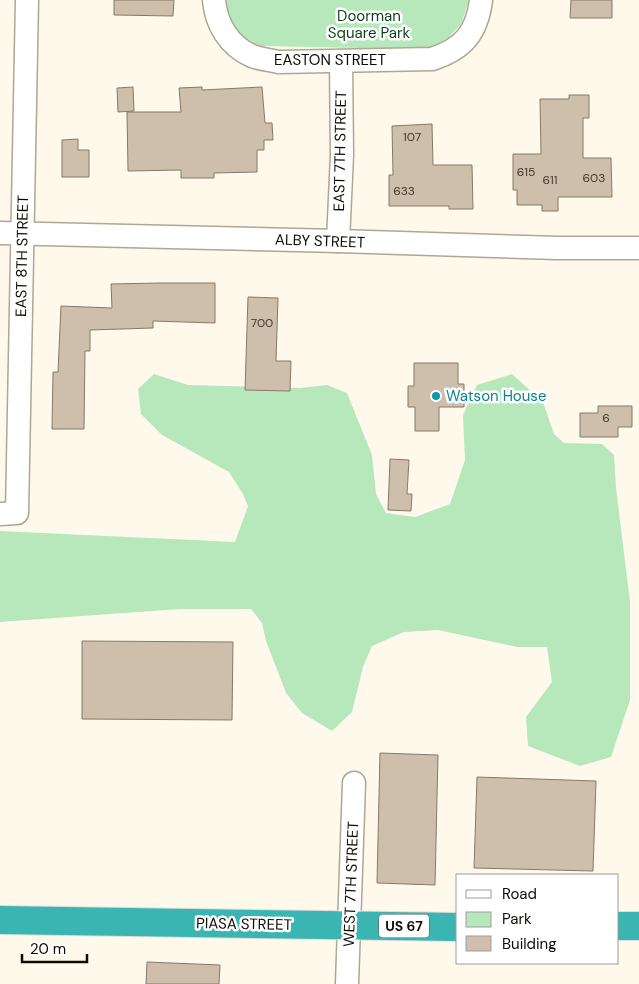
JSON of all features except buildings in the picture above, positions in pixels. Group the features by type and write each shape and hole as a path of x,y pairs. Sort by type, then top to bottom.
{"highway":[{"name":"PIASA STREET","path":"0,920 456,927"},
{"path":"619,926 639,926"}],"street":[{"name":"EAST 8TH STREET","path":"9,514 23,234 27,0"},
{"name":"EASTON STREET","path":"214,0 222,30 236,46 254,57 279,62 341,62 432,58 446,54 461,44 471,32 479,16 481,0"},
{"name":"EAST 7TH STREET","path":"338,241 342,155 341,62"},
{"name":"ALBY STREET","path":"0,233 558,248 639,248"},
{"name":"WEST 7TH STREET","path":"347,984 354,783"}],"green space":[{"name":"Doorman Square Park","path":"221,0 468,0 468,3 461,24 448,38 429,49 408,49 260,46 238,34 231,24"},
{"path":"154,374 188,385 300,388 327,385 347,393 372,455 376,494 386,513 415,517 450,504 465,460 463,415 477,385 512,374 543,402 554,434 564,443 602,444 614,455 616,488 630,602 630,700 611,757 580,766 528,746 526,717 552,682 547,647 517,647 438,630 404,632 372,646 363,667 352,712 332,731 302,713 286,693 266,641 262,623 251,609 180,609 0,622 0,531 235,542 248,506 229,472 162,435 141,414 138,389"}],"place":[{"name":"Watson House","path":"436,396"}]}
